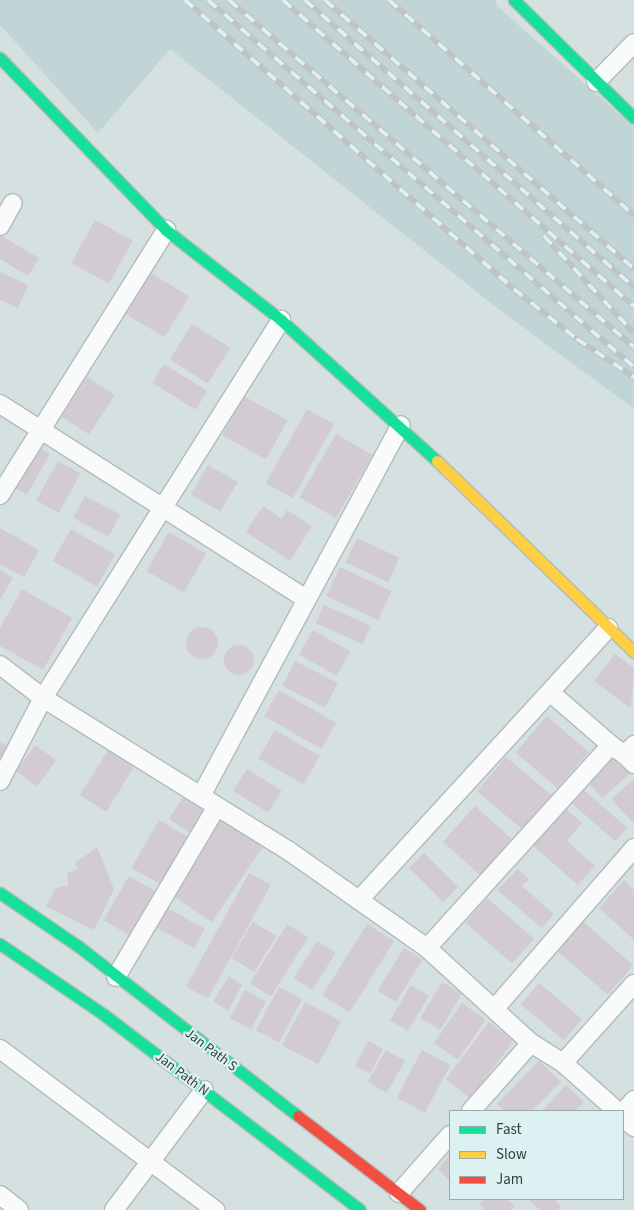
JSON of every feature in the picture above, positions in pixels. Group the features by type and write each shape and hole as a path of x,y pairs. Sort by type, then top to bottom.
{"street":[{"path":"514,0 634,118"},
{"path":"596,82 634,42"},
{"path":"0,58 166,230 281,320 401,425 634,652"},
{"path":"0,226 12,203"},
{"path":"0,495 166,230"},
{"path":"0,781 43,698 165,508 281,320"},
{"path":"0,404 305,598"},
{"path":"202,796 305,598 401,425"},
{"path":"359,900 551,693 608,628"},
{"path":"0,665 43,698 289,852 427,948 496,1007 531,1043 562,1063 616,1110"},
{"path":"427,948 626,752 551,693"},
{"path":"116,977 216,808"},
{"path":"496,1007 634,848"},
{"name":"Jan Path S","path":"0,893 78,946 420,1210"},
{"name":"Jan Path N","path":"0,944 204,1090 360,1210"},
{"path":"562,1063 634,984"},
{"path":"472,1110 531,1043"},
{"path":"0,1049 151,1160 215,1210"},
{"path":"114,1210 204,1090"},
{"path":"624,1114 634,1100"},
{"path":"624,1116 634,1127"},
{"path":"399,1193 449,1136"},
{"path":"0,1195 19,1210"}],"shaded area":[{"path":"0,0 496,0 497,6 634,127 634,409 492,304 170,49 98,133 0,25"}],"building":[{"path":"95,220 133,241 109,284 71,263"},
{"path":"0,235 39,258 28,276 0,259"},
{"path":"0,272 28,285 18,308 0,300"},
{"path":"149,272 189,296 165,337 124,313"},
{"path":"192,324 230,348 208,383 170,360"},
{"path":"164,364 207,391 196,410 152,383"},
{"path":"87,377 115,395 89,434 61,416"},
{"path":"244,396 288,420 266,460 222,435"},
{"path":"307,409 334,424 293,498 266,483"},
{"path":"336,434 372,455 336,518 300,497"},
{"path":"38,447 50,454 27,495 14,488"},
{"path":"58,461 81,474 59,513 36,500"},
{"path":"208,465 237,482 220,511 191,494"},
{"path":"85,496 120,515 109,537 73,518"},
{"path":"263,506 282,519 287,510 312,526 290,561 246,532"},
{"path":"0,528 39,550 24,577 0,564"},
{"path":"71,529 115,554 97,587 52,561"},
{"path":"169,532 206,554 184,592 146,571"},
{"path":"357,538 400,558 388,582 346,562"},
{"path":"340,567 392,591 378,620 326,596"},
{"path":"0,570 13,578 0,600"},
{"path":"22,589 72,618 43,670 0,646 0,628"},
{"path":"324,605 371,626 362,644 316,623"},
{"path":"202,627 208,628 213,632 217,637 217,649 213,654 208,658 202,659 196,658 191,654 187,649 186,643 187,637 191,632 196,628"},
{"path":"313,630 350,652 336,676 299,654"},
{"path":"239,645 245,646 253,654 253,666 245,674 239,675 233,674 225,666 224,660 225,654 233,646"},
{"path":"615,654 634,668 631,709 594,681"},
{"path":"295,661 338,683 325,708 282,686"},
{"path":"279,690 336,723 321,749 264,716"},
{"path":"547,716 589,752 557,788 516,752"},
{"path":"275,730 320,756 304,785 258,759"},
{"path":"0,742 10,748 0,764"},
{"path":"35,745 56,760 37,786 16,771"},
{"path":"110,747 136,763 106,812 80,795"},
{"path":"613,755 630,774 602,798 586,780"},
{"path":"506,757 553,796 524,831 477,791"},
{"path":"247,769 282,791 268,813 233,791"},
{"path":"634,779 634,822 633,823 611,799"},
{"path":"578,785 627,828 615,841 566,799"},
{"path":"184,796 209,813 194,835 169,818"},
{"path":"475,806 515,842 483,878 443,842"},
{"path":"562,806 582,823 567,841 595,866 578,885 530,843"},
{"path":"222,818 263,846 212,922 171,894"},
{"path":"159,820 188,837 161,885 132,868"},
{"path":"97,847 114,889 94,930 46,906 56,888 68,885 67,873 78,869 75,863"},
{"path":"424,853 458,887 443,902 409,868"},
{"path":"518,869 529,879 522,886 554,914 542,928 497,890"},
{"path":"249,873 271,885 208,999 186,987"},
{"path":"129,876 158,893 133,937 104,920"},
{"path":"624,880 634,890 634,940 599,908"},
{"path":"487,898 534,939 512,964 465,923"},
{"path":"167,908 205,929 194,948 156,927"},
{"path":"579,918 633,965 608,995 553,947"},
{"path":"253,922 276,936 255,972 231,958"},
{"path":"287,924 308,937 271,997 250,983"},
{"path":"367,924 394,941 350,1012 322,995"},
{"path":"317,941 336,953 312,990 294,978"},
{"path":"404,948 423,960 396,1002 378,990"},
{"path":"229,976 242,985 228,1011 213,1001"},
{"path":"442,982 462,994 440,1030 420,1018"},
{"path":"539,983 582,1019 564,1040 521,1004"},
{"path":"411,985 429,996 408,1031 390,1020"},
{"path":"279,987 302,999 279,1042 256,1030"},
{"path":"245,990 266,1001 251,1030 230,1018"},
{"path":"305,1002 341,1021 318,1065 282,1045"},
{"path":"462,1003 486,1020 458,1060 434,1043"},
{"path":"489,1022 514,1041 470,1098 446,1080"},
{"path":"368,1041 383,1049 370,1074 355,1066"},
{"path":"386,1050 405,1061 387,1093 367,1082"},
{"path":"422,1050 450,1065 425,1113 397,1098"},
{"path":"539,1061 561,1082 533,1110 503,1110 497,1104"},
{"path":"566,1085 584,1102 576,1110 543,1110"},
{"path":"449,1156 449,1180 438,1169"},
{"path":"483,1200 507,1200 515,1206 512,1210 485,1210 479,1205"},
{"path":"529,1200 555,1200 561,1206 558,1210 540,1210"}],"railway":[{"path":"185,0 514,289 577,339 634,377"},
{"path":"208,0 634,367"},
{"path":"229,0 634,347"},
{"path":"283,0 634,306"},
{"path":"305,0 634,287"},
{"path":"325,0 634,269"},
{"path":"389,0 634,215"},
{"path":"544,236 634,333"}],"traffic: fast":[{"path":"514,0 634,118"},
{"path":"0,58 166,230 281,320 437,461"},
{"path":"0,893 78,946 298,1116"},
{"path":"0,944 103,1014 360,1210"}],"traffic: slow":[{"path":"437,461 634,652"}],"traffic: jam":[{"path":"298,1116 420,1210"}]}
